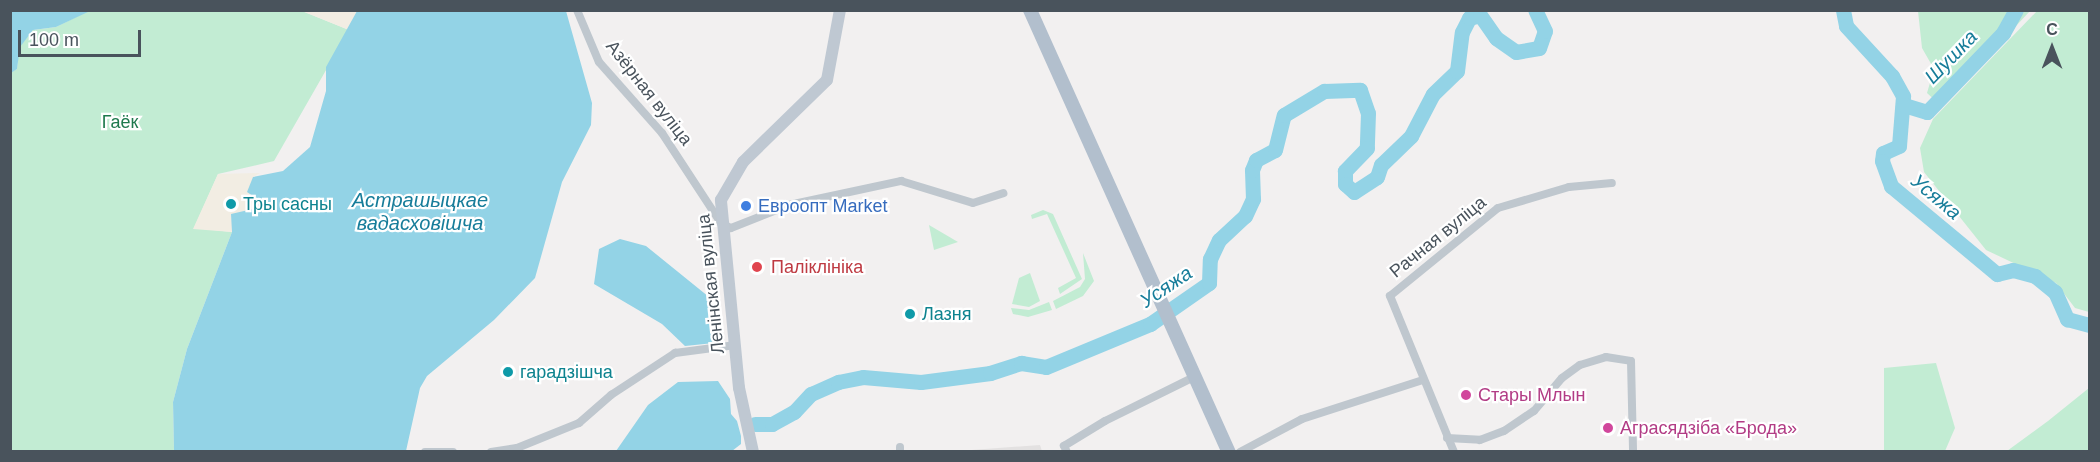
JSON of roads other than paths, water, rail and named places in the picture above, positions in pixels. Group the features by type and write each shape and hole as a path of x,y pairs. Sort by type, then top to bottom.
{"main road":[{"path":"1030,10 1154,292 1229,452"}],"street":[{"name":"Азёрная вуліца","path":"577,10 599,62 662,133 721,223"},
{"name":"Ленінская вуліца","path":"753,452 744,421 721,223 721,200 736,172 827,80 840,10"},
{"path":"721,223 732,228 789,205 901,181 973,203 1003,193"},
{"name":"Рачная вуліца","path":"1423,380 1390,296 1498,208 1552,190 1612,183"},
{"path":"491,452 517,448 579,423 611,395 675,353 735,345"},
{"path":"1447,438 1480,440 1504,431 1534,411 1562,378 1586,361 1606,357 1631,361 1633,452"},
{"path":"1066,452 1064,446 1105,421 1194,377"},
{"path":"1240,452 1252,449 1275,430 1302,419 1423,380 1454,452"},
{"path":"425,452 453,452"}],"water":[{"path":"11,10 90,11 56,27 33,30 20,47 17,69 11,73"},
{"name":"Астрашыцкае вадасховішча","path":"357,11 566,11 592,103 591,125 562,182 535,278 494,320 427,376 420,388 406,451 174,451 173,402 187,349 232,232 231,214 257,208 259,200 247,192 253,177 283,171 310,147 326,91 326,67"},
{"path":"620,239 646,246 709,297 716,319 714,343 685,346 662,324 594,284 599,249"},
{"path":"718,381 730,399 731,414 737,421 741,436 741,444 732,451 616,451 648,405 678,382"}],"waterway":[{"name":"Усяжа","path":"755,424 772,424 794,412 811,394 838,382 863,377 921,382 990,373 1021,363 1046,367 1150,324 1209,283 1210,259 1219,240 1245,216 1253,199 1252,170 1256,160 1275,150 1284,115 1324,91 1360,90 1368,113 1367,148 1345,171 1345,184 1354,192 1377,177 1381,165 1411,136 1433,94 1457,71 1462,32 1469,18 1480,15 1496,38 1516,52 1539,48 1545,31 1535,10"},
{"name":"Усяжа","path":"1843,10 1846,26 1892,76 1903,96 1899,146 1883,153 1882,161 1891,186 1997,274 2013,270 2035,276 2055,292 2067,319 2090,325"},
{"name":"Шушка","path":"1904,105 1927,112 2003,33 2016,10"}],"place":[{"name":"Тры сасны","path":"231,204"},
{"name":"Евроопт Market","path":"746,206"},
{"name":"Паліклініка","path":"757,267"},
{"name":"Лазня","path":"910,314"},
{"name":"гарадзішча","path":"508,372"},
{"name":"Стары Млын","path":"1466,395"},
{"name":"Аграсядзіба «Брода»","path":"1608,428"}],"park label":[{"name":"Гаёк","path":"120,122"}]}
